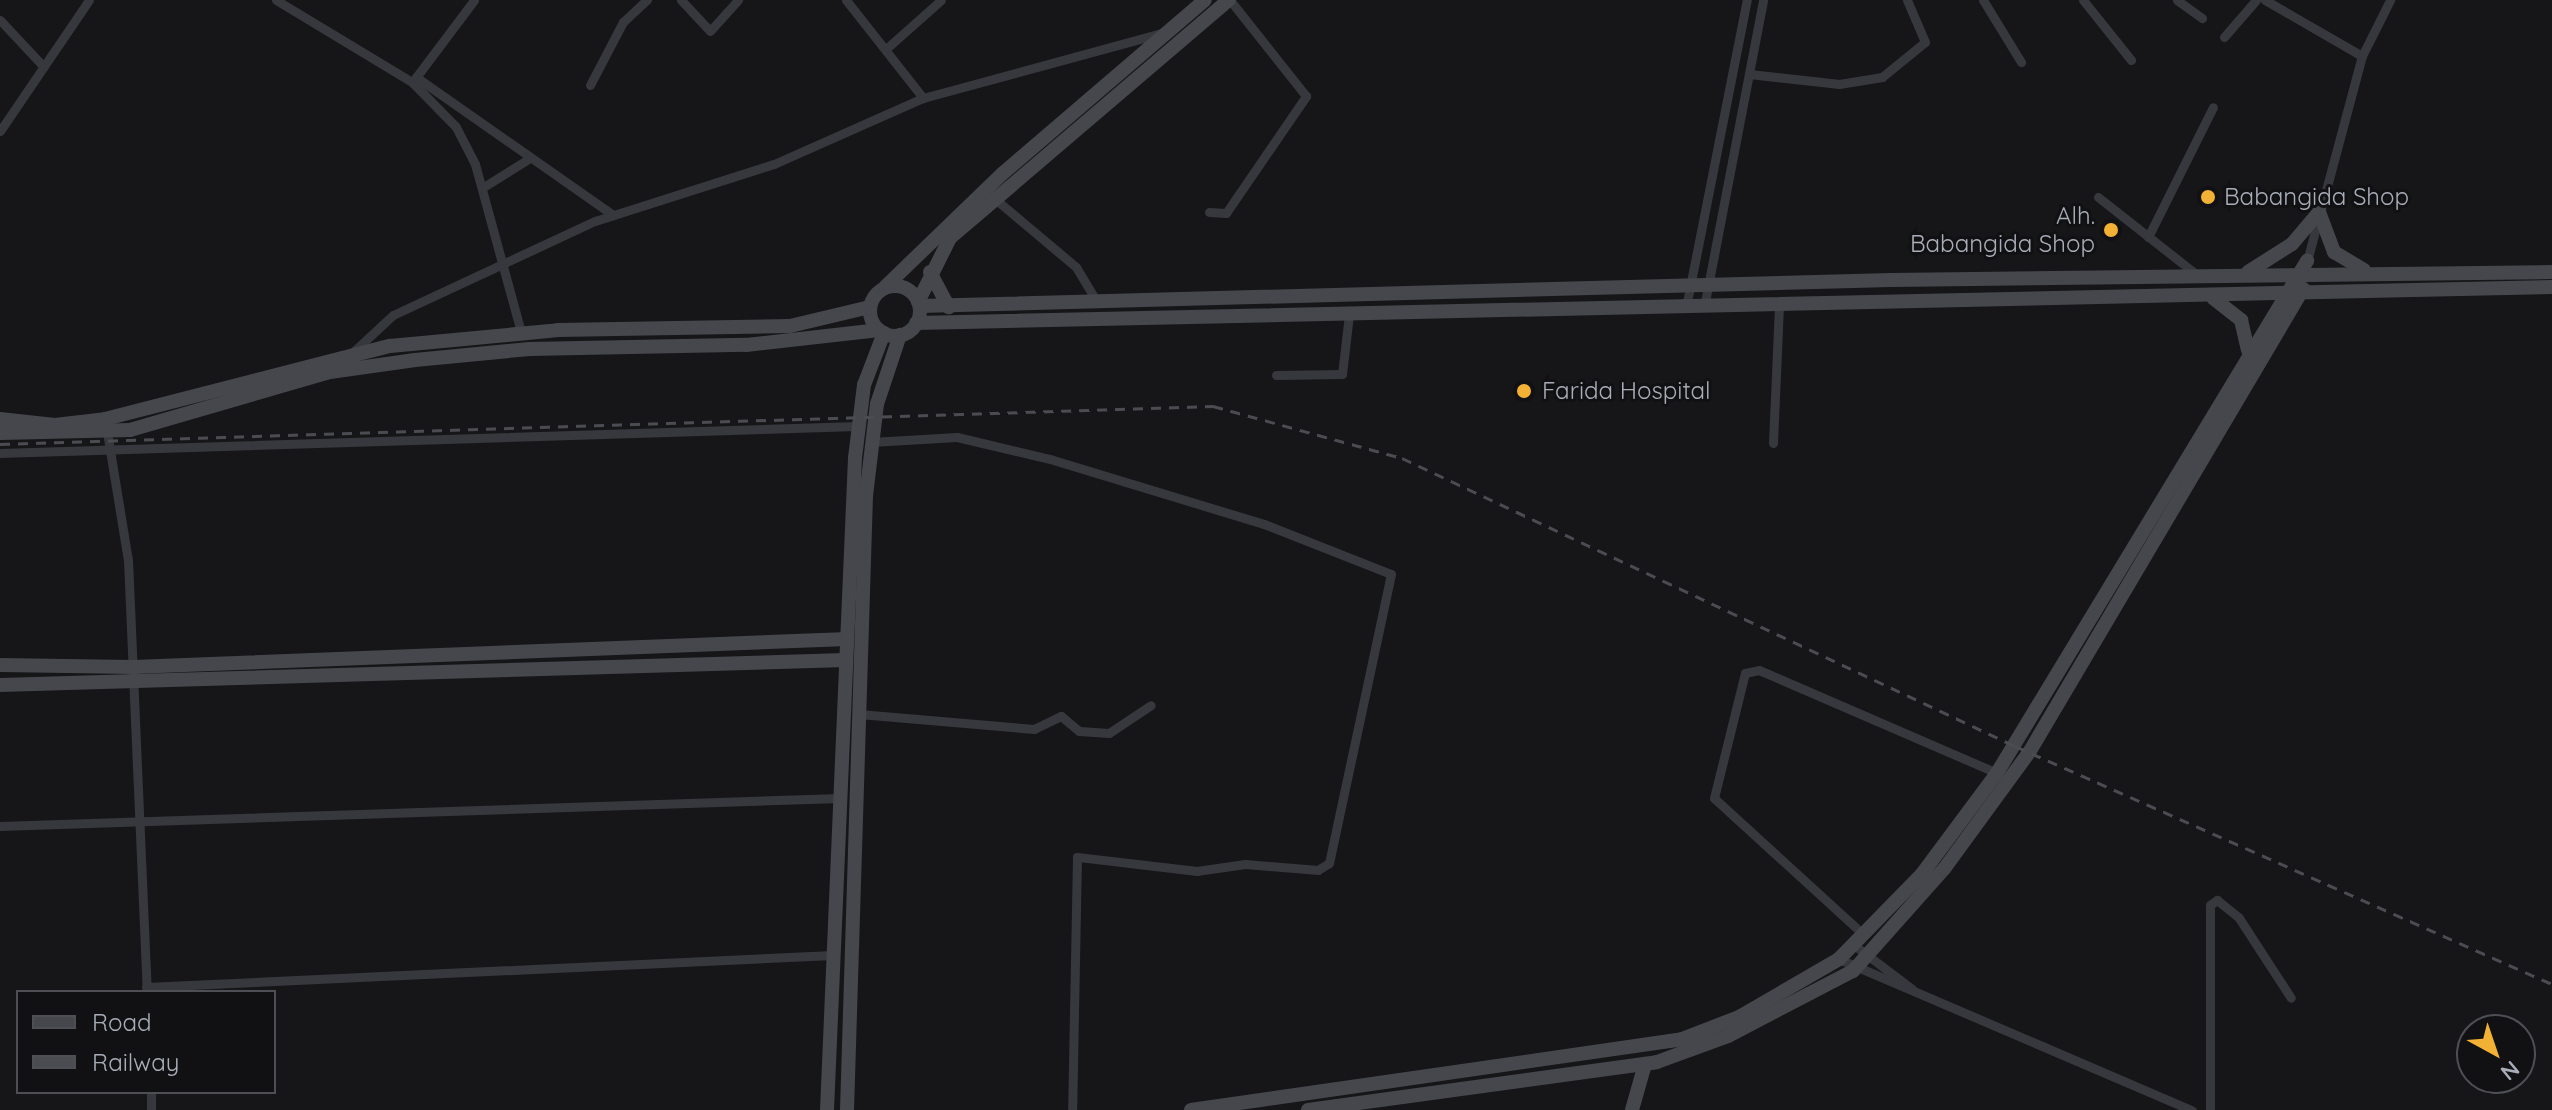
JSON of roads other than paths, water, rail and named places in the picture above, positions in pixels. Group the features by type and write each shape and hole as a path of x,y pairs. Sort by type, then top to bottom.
{"main road":[{"path":"0,419 106,426 353,352 521,332 790,326 870,307 885,287 1002,174 1205,0"},
{"path":"916,323 919,304 940,249 994,198 1230,0"},
{"path":"2233,276 2283,252 2319,212 2334,252 2375,272"},
{"path":"885,287 905,287 919,304 949,307 1094,297 2196,274 2233,276 2304,269 2552,272"},
{"path":"1308,1110 1480,1090 1645,1064 1728,1036 1853,971 1944,869 2030,751 2301,293 2304,269"},
{"path":"1191,1110 1479,1072 1682,1039 1739,1017 1839,959 1922,874 1997,773 2248,351 2283,294 2304,269"},
{"path":"930,272 949,307"},
{"path":"847,1110 871,442 900,335 916,323 2552,287"},
{"path":"2207,296 2236,314 2248,351"},
{"path":"827,1110 858,426 882,332 870,307"},
{"path":"0,433 106,426 372,365 529,349 746,345 882,332 900,335"},
{"path":"0,685 133,675 847,639"},
{"path":"0,665 133,675 846,660"},
{"path":"1632,1110 1645,1064"}],"street":[{"path":"0,131 89,0"},
{"path":"276,0 414,80 613,215"},
{"path":"414,80 474,0"},
{"path":"590,85 623,22 647,0"},
{"path":"681,0 710,31 738,0"},
{"path":"846,0 887,48 923,98"},
{"path":"887,48 941,0"},
{"path":"1209,212 1226,213 1306,96 1230,0"},
{"path":"1686,307 1747,0"},
{"path":"1704,307 1763,0"},
{"path":"1749,74 1839,84 1882,77 1925,42 1907,0"},
{"path":"1983,0 2021,62"},
{"path":"2083,0 2131,60"},
{"path":"2177,0 2202,18"},
{"path":"2224,37 2256,0"},
{"path":"2265,0 2362,56"},
{"path":"2304,269 2362,56 2390,0"},
{"path":"0,20 44,67"},
{"path":"353,352 393,315 504,260 613,215 774,164 923,98 1168,32"},
{"path":"414,80 456,127 482,188 504,260 521,332"},
{"path":"2148,237 2213,107"},
{"path":"482,188 530,158"},
{"path":"2098,197 2196,274"},
{"path":"994,198 1076,267 1094,297"},
{"path":"1773,443 1779,305"},
{"path":"1276,375 1342,374 1349,314"},
{"path":"106,426 128,560 146,990 833,955"},
{"path":"0,453 858,426"},
{"path":"871,442 957,437 1050,459 1264,524 1391,574 1329,863 1318,870 1245,864 1197,871 1077,857 1072,1110"},
{"path":"1925,998 1867,957 1859,940 1714,798 1745,673 1759,670 1997,773"},
{"path":"859,714 1034,729 1061,716 1079,731 1100,734 1128,725 1151,705"},
{"path":"0,826 841,798"},
{"path":"2210,1110 2210,905 2224,903 2239,918 2291,998"},
{"path":"1839,959 1853,971 2192,1110"}],"railway":[{"path":"0,444 1213,406 1402,458 2015,746 2552,984"}],"place":[{"name":"Babangida Shop","path":"2208,197"},
{"name":"Alh. Babangida Shop","path":"2111,230"},
{"name":"Farida Hospital","path":"1524,391"}]}
